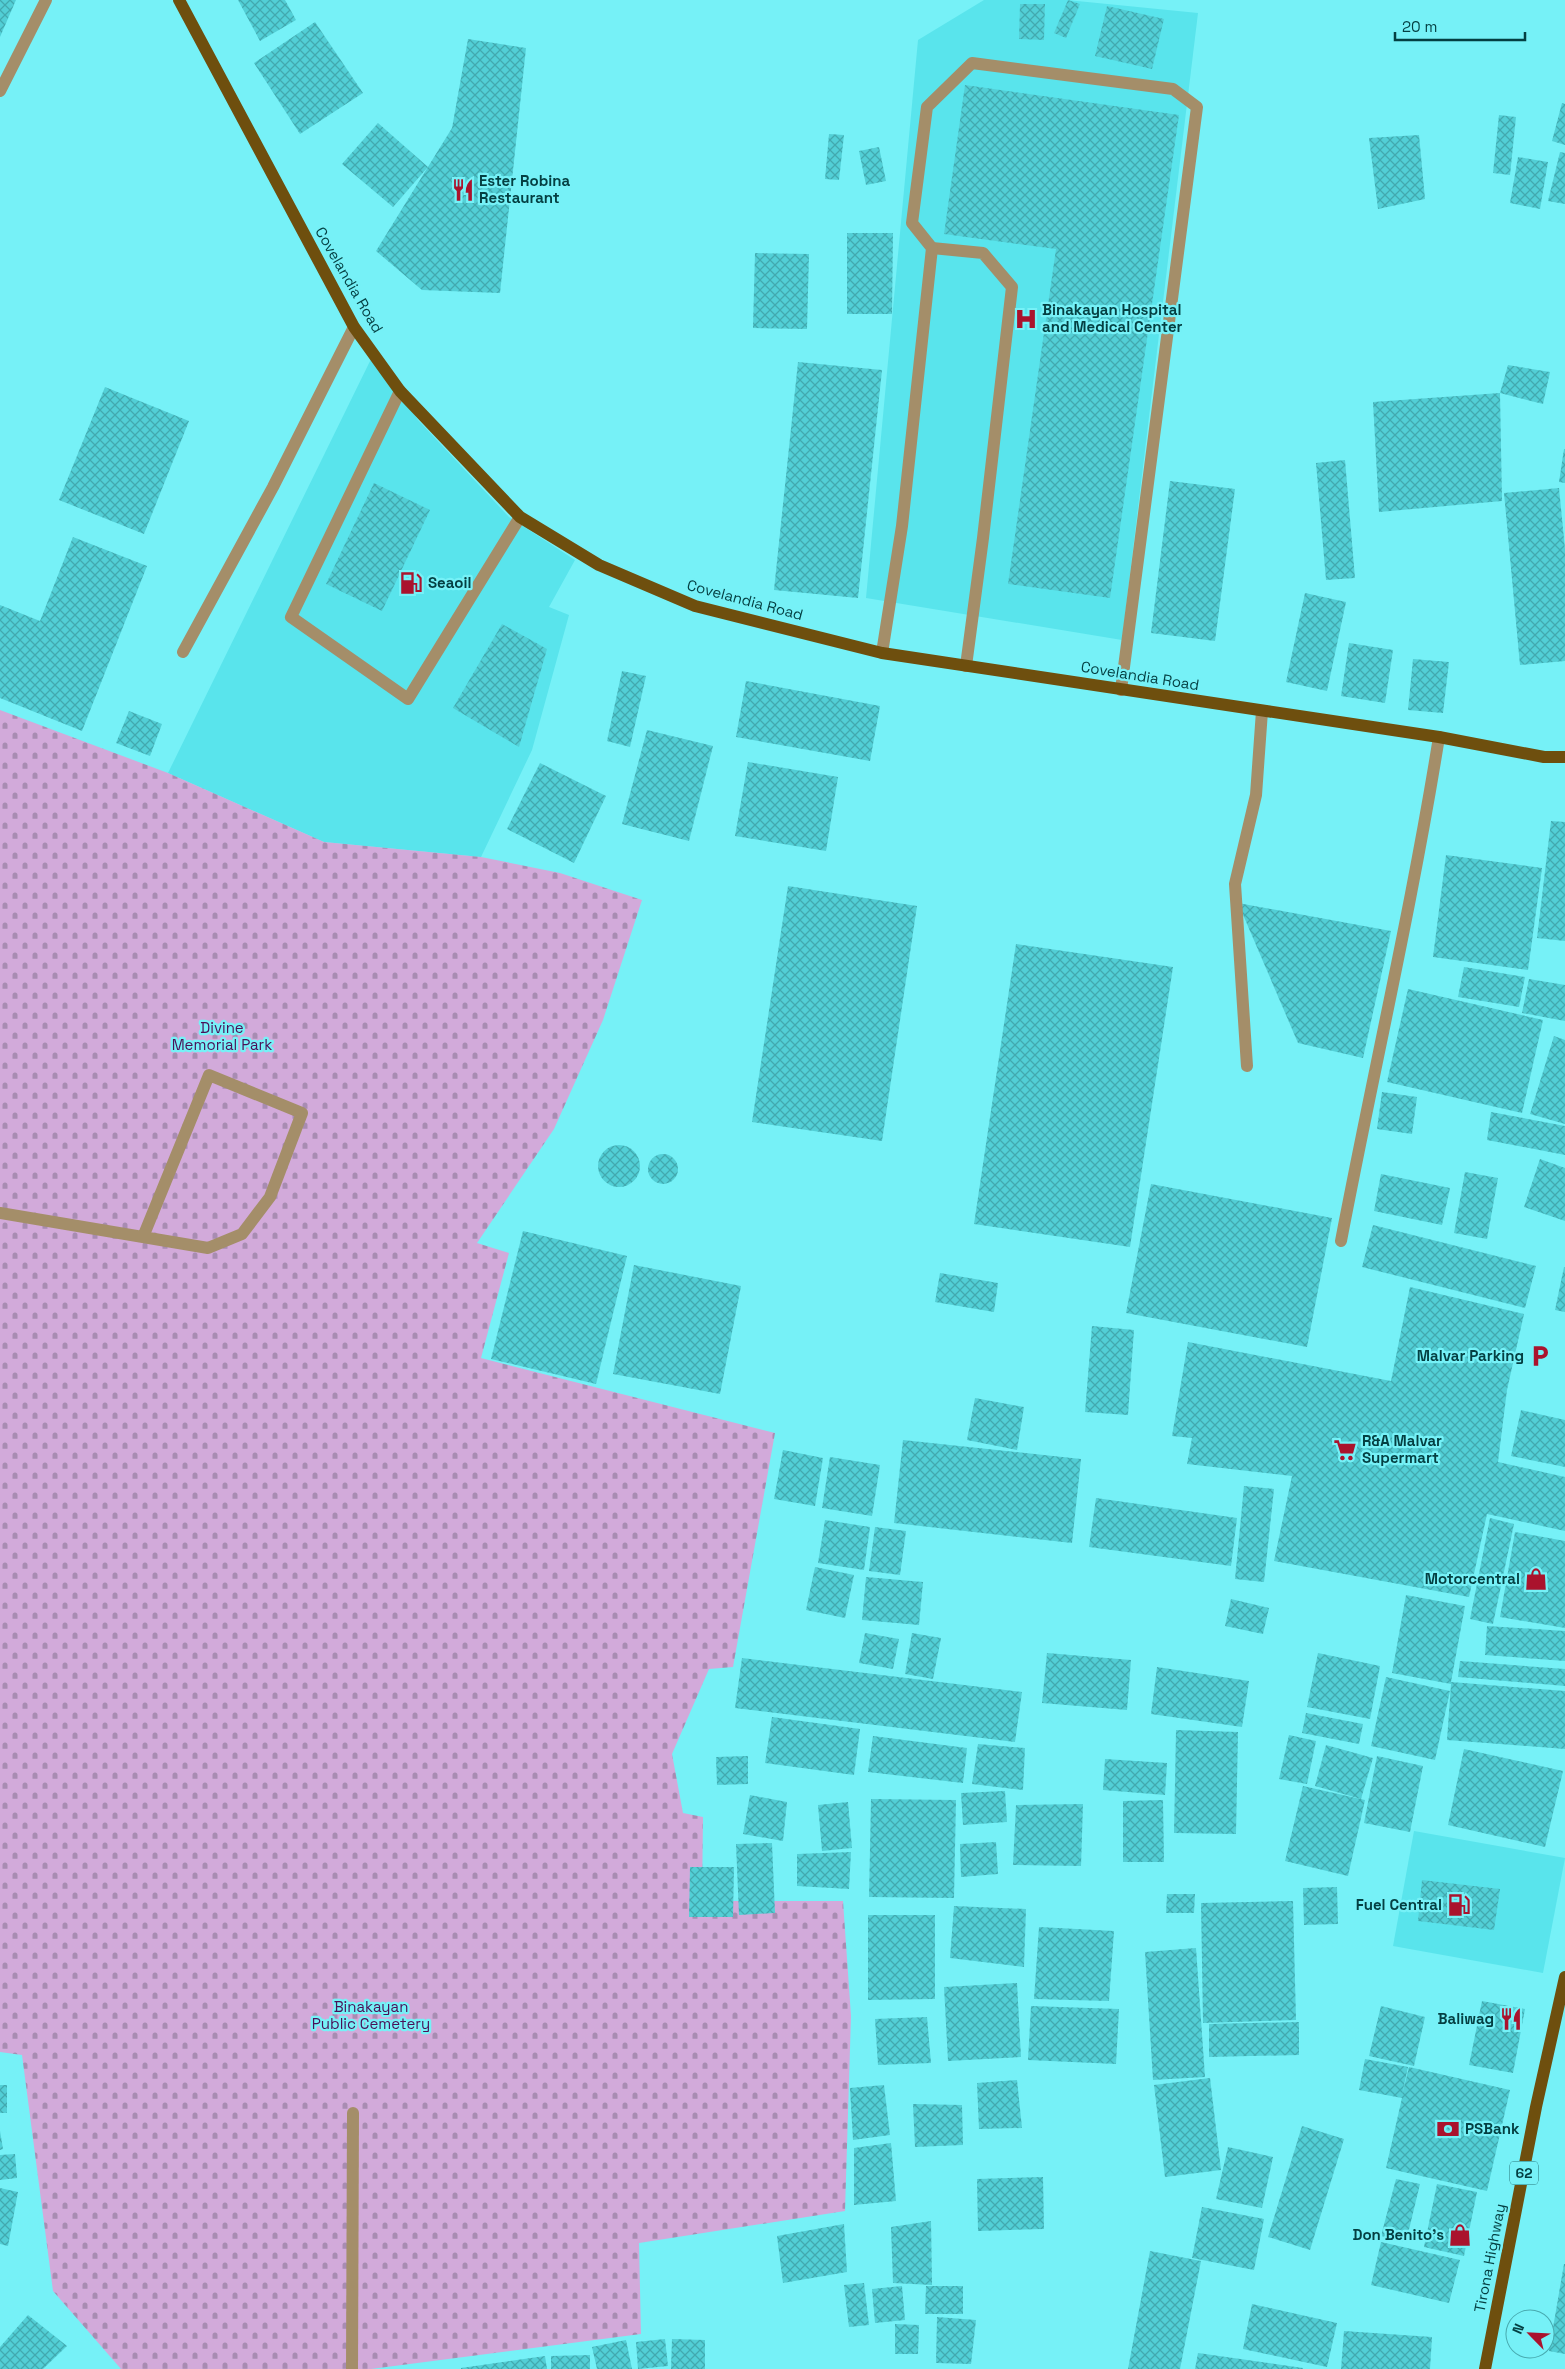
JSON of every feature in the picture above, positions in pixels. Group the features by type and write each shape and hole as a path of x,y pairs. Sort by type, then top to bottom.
{"main road":[{"name":"Covelandia Road","path":"179,0 354,327 400,390 520,517 599,566 694,606 882,653 1439,737 1544,757 1565,757"},
{"name":"Tirona Highway","path":"1485,2369 1536,2107 1565,1977"}],"lane":[{"path":"0,91 46,0"},
{"path":"882,653 902,526 932,248 912,223 927,107 972,63 1172,88 1198,106 1121,690"},
{"path":"932,248 983,253 1012,287 984,538 966,666"},
{"path":"183,652 273,487 354,327"},
{"path":"400,390 291,617 408,699 520,517"},
{"path":"1247,1066 1235,884 1256,795 1262,711"},
{"path":"1341,1241 1365,1114 1404,936 1439,737"},
{"path":"0,1213 208,1248 242,1234 270,1197 302,1113 210,1075 143,1237"},
{"path":"352,2369 353,2113"}],"shaded area":[{"name":"Binakayan Hospital and Medical Center","path":"984,0 1067,0 1198,13 1122,640 866,598 918,40"},
{"name":"Seaoil","path":"373,355 418,420 509,517 575,560 549,607 569,615 532,750 481,857 324,842 168,773"},
{"path":"1414,1831 1565,1858 1543,1973 1393,1946"}],"green space":[{"name":"Binakayan Public Cemetery","path":"0,710 168,773 324,842 481,857 560,873 642,900 603,1020 554,1129 477,1243 509,1253 481,1358 775,1433 733,1667 709,1669 672,1754 683,1813 703,1817 702,1901 843,1901 851,2016 845,2211 639,2243 641,2334 371,2369 121,2369 53,2291 22,2055 0,2052"}],"building":[{"path":"0,0 16,0 0,37"},
{"path":"238,0 285,0 296,20 260,41"},
{"path":"1068,0 1080,4 1066,38 1054,33"},
{"path":"1020,4 1045,4 1044,40 1019,39"},
{"path":"1107,6 1164,19 1152,69 1095,56"},
{"path":"315,22 363,93 300,134 254,63"},
{"name":"Ester Robina Restaurant","path":"468,39 526,48 500,293 422,290 376,251 452,128"},
{"path":"965,85 1179,115 1110,598 1008,584 1056,249 944,234"},
{"path":"1562,103 1565,104 1565,145 1552,141"},
{"path":"1499,115 1516,117 1510,175 1493,173"},
{"path":"378,123 428,167 393,207 342,164"},
{"path":"829,134 844,135 839,180 825,179"},
{"path":"1419,135 1425,199 1378,209 1369,138"},
{"path":"879,147 886,181 866,185 859,151"},
{"path":"1560,152 1565,153 1565,204 1548,201"},
{"path":"1518,157 1548,162 1540,209 1510,203"},
{"path":"847,233 893,233 892,314 847,314"},
{"path":"755,253 809,254 807,329 753,328"},
{"path":"798,362 882,370 858,598 774,590"},
{"path":"1508,365 1550,372 1543,404 1500,393"},
{"path":"105,387 189,421 144,534 59,500"},
{"path":"1500,393 1502,501 1379,512 1373,402"},
{"path":"1565,449 1565,483 1559,482"},
{"path":"1345,460 1355,578 1326,580 1316,463"},
{"path":"1170,481 1235,489 1215,641 1151,633"},
{"path":"374,483 430,510 382,611 326,584"},
{"path":"1559,488 1565,549 1565,661 1520,665 1504,493"},
{"path":"73,537 147,566 82,731 0,698 0,605 40,621"},
{"path":"1305,593 1346,602 1327,691 1286,682"},
{"path":"502,624 547,649 519,747 453,708"},
{"path":"1349,643 1393,650 1385,703 1341,696"},
{"path":"1413,659 1449,662 1443,713 1408,710"},
{"path":"622,671 646,676 630,747 607,741"},
{"path":"746,681 880,706 870,761 736,737"},
{"path":"129,711 162,724 150,756 116,743"},
{"path":"647,730 713,746 689,841 622,824"},
{"path":"748,762 838,777 826,851 735,836"},
{"path":"540,763 606,796 574,863 507,829"},
{"path":"1551,821 1565,822 1565,941 1537,938"},
{"path":"1446,855 1542,868 1528,970 1433,957"},
{"path":"788,886 917,906 882,1141 752,1122"},
{"path":"1238,903 1391,931 1363,1058 1298,1043"},
{"path":"1016,944 1173,967 1130,1247 974,1224"},
{"path":"1464,967 1525,977 1519,1007 1458,997"},
{"path":"1529,979 1565,985 1565,1021 1522,1013"},
{"path":"1408,989 1543,1020 1522,1113 1387,1082"},
{"path":"1554,1036 1565,1040 1565,1124 1530,1114"},
{"path":"1382,1092 1417,1097 1412,1134 1377,1129"},
{"path":"1491,1112 1565,1126 1565,1155 1487,1140"},
{"path":"623,1145 631,1148 637,1154 640,1166 637,1178 631,1184 615,1187 607,1184 601,1178 598,1162 601,1154 607,1148"},
{"path":"663,1154 674,1158 678,1169 674,1180 663,1184 652,1180 648,1169 652,1158"},
{"path":"1540,1159 1565,1168 1565,1221 1524,1207"},
{"path":"1465,1172 1498,1178 1487,1239 1454,1233"},
{"path":"1381,1174 1450,1188 1442,1225 1374,1211"},
{"path":"1151,1184 1332,1218 1307,1347 1126,1313"},
{"path":"1373,1225 1536,1266 1525,1308 1362,1267"},
{"path":"523,1231 627,1256 596,1384 491,1359"},
{"path":"634,1265 741,1286 720,1394 613,1374"},
{"path":"1565,1267 1565,1312 1555,1310"},
{"path":"940,1273 998,1283 994,1312 935,1302"},
{"name":"R&A Malvar Supermart","path":"1410,1287 1524,1314 1507,1390 1498,1462 1565,1477 1565,1531 1487,1514 1469,1597 1274,1561 1292,1476 1187,1464 1192,1438 1172,1436 1188,1342 1391,1381"},
{"path":"1092,1326 1134,1330 1128,1415 1085,1412"},
{"path":"975,1398 1024,1407 1017,1450 967,1440"},
{"path":"1521,1410 1565,1420 1565,1467 1511,1456"},
{"path":"903,1440 1081,1459 1072,1543 894,1523"},
{"path":"783,1450 823,1458 815,1506 774,1499"},
{"path":"830,1457 880,1465 872,1516 822,1508"},
{"path":"1244,1486 1274,1489 1264,1582 1235,1579"},
{"path":"1096,1498 1237,1518 1231,1566 1089,1547"},
{"path":"1490,1518 1514,1524 1493,1624 1470,1619"},
{"path":"825,1520 870,1527 864,1570 818,1563"},
{"path":"875,1527 906,1531 900,1575 869,1571"},
{"name":"Motorcentral","path":"1515,1532 1565,1541 1565,1628 1500,1617"},
{"path":"815,1567 854,1575 845,1618 806,1610"},
{"path":"866,1577 923,1582 919,1625 862,1620"},
{"path":"1406,1595 1465,1606 1451,1682 1565,1691 1565,1749 1447,1740 1451,1684 1392,1673"},
{"path":"1231,1599 1269,1608 1263,1634 1225,1626"},
{"path":"1487,1626 1565,1631 1565,1661 1485,1655"},
{"path":"865,1633 899,1639 893,1669 859,1663"},
{"path":"912,1633 941,1638 933,1679 905,1674"},
{"path":"1047,1653 1131,1660 1127,1710 1042,1703"},
{"path":"1318,1653 1380,1666 1370,1719 1307,1707"},
{"path":"742,1658 1022,1692 1015,1742 735,1708"},
{"path":"1460,1661 1565,1669 1565,1686 1458,1677"},
{"path":"1157,1667 1249,1681 1242,1727 1151,1714"},
{"path":"1386,1677 1450,1691 1435,1760 1371,1746"},
{"path":"1306,1713 1363,1724 1359,1744 1302,1733"},
{"path":"772,1717 860,1729 854,1775 765,1763"},
{"path":"1176,1730 1238,1732 1236,1834 1174,1833"},
{"path":"1289,1735 1316,1741 1307,1784 1279,1779"},
{"path":"873,1736 967,1748 963,1783 868,1772"},
{"path":"978,1744 1025,1748 1023,1790 972,1784"},
{"path":"1326,1745 1373,1758 1361,1799 1315,1786"},
{"path":"1464,1749 1563,1771 1545,1847 1448,1825"},
{"path":"748,1756 748,1784 717,1785 716,1757"},
{"path":"1377,1756 1423,1766 1410,1832 1364,1823"},
{"path":"1105,1759 1167,1763 1165,1795 1103,1790"},
{"path":"1303,1786 1365,1800 1348,1876 1285,1861"},
{"path":"1005,1791 1007,1822 963,1825 961,1793"},
{"path":"750,1795 787,1802 783,1841 743,1834"},
{"path":"871,1799 956,1800 954,1898 869,1897"},
{"path":"1163,1800 1164,1862 1123,1862 1123,1801"},
{"path":"848,1802 852,1848 822,1851 818,1805"},
{"path":"1083,1804 1081,1866 1013,1865 1016,1805"},
{"path":"996,1842 998,1874 961,1877 960,1844"},
{"path":"772,1843 775,1913 739,1915 736,1844"},
{"path":"851,1852 849,1889 797,1886 797,1854"},
{"path":"690,1867 734,1867 733,1917 689,1917"},
{"name":"Fuel Central","path":"1422,1880 1500,1889 1494,1930 1418,1921"},
{"path":"1337,1887 1338,1924 1304,1925 1303,1888"},
{"path":"1167,1894 1195,1894 1194,1913 1166,1913"},
{"path":"1293,1901 1296,2020 1203,2023 1201,1903"},
{"path":"954,1906 1026,1909 1024,1967 950,1958"},
{"path":"868,1915 935,1915 935,1999 868,2000"},
{"path":"1039,1927 1114,1931 1109,2001 1034,1999"},
{"path":"1196,1948 1205,2077 1153,2080 1145,1952"},
{"path":"1017,1983 1021,2057 948,2061 944,1987"},
{"path":"1482,2001 1525,2009 1513,2073 1469,2065"},
{"path":"1031,2006 1119,2009 1116,2064 1028,2060"},
{"path":"1381,2006 1425,2017 1414,2066 1369,2056"},
{"path":"927,2017 931,2063 878,2065 875,2019"},
{"path":"1299,2022 1299,2055 1209,2057 1209,2024"},
{"name":"PSBank","path":"1365,2059 1408,2067 1402,2095 1409,2067 1510,2090 1487,2191 1386,2168 1402,2098 1359,2090"},
{"path":"1210,2078 1221,2170 1165,2177 1154,2085"},
{"path":"1017,2080 1022,2128 979,2129 977,2083"},
{"path":"0,2085 7,2085 7,2113 0,2113"},
{"path":"884,2085 890,2135 853,2140 850,2088"},
{"path":"913,2104 962,2105 963,2145 915,2147"},
{"path":"1302,2126 1344,2139 1310,2250 1268,2237"},
{"path":"0,2131 3,2149 0,2150"},
{"path":"891,2143 896,2201 854,2205 854,2148"},
{"path":"1228,2147 1273,2157 1262,2208 1216,2199"},
{"path":"15,2154 17,2178 0,2180 0,2155"},
{"path":"1043,2177 1044,2229 978,2231 977,2179"},
{"path":"1396,2179 1420,2184 1406,2242 1381,2236"},
{"path":"1437,2184 1477,2192 1464,2256 1424,2247"},
{"path":"0,2188 18,2192 8,2246 0,2244"},
{"path":"1202,2207 1264,2219 1254,2270 1192,2258"},
{"path":"931,2221 932,2285 893,2283 891,2227"},
{"path":"844,2224 847,2272 783,2283 777,2236"},
{"path":"1381,2242 1460,2260 1449,2303 1371,2285"},
{"path":"1150,2251 1201,2261 1180,2369 1128,2369"},
{"path":"1565,2264 1565,2354 1555,2352 1555,2316"},
{"path":"864,2283 869,2325 849,2327 844,2285"},
{"path":"902,2286 905,2320 875,2323 872,2289"},
{"path":"926,2286 963,2286 963,2314 925,2314"},
{"path":"1252,2304 1337,2323 1327,2367 1243,2349"},
{"path":"28,2315 67,2346 43,2369 0,2369 0,2347"},
{"path":"937,2317 976,2320 971,2364 936,2363"},
{"path":"895,2324 919,2325 918,2354 895,2354"},
{"path":"1344,2331 1432,2337 1430,2369 1341,2369"},
{"path":"665,2339 668,2366 638,2369 636,2342"},
{"path":"672,2339 705,2340 705,2369 671,2369"},
{"path":"626,2340 632,2369 597,2369 592,2347"},
{"path":"1198,2353 1303,2368 1303,2369 1195,2369"},
{"path":"590,2355 590,2369 551,2369 551,2356"},
{"path":"545,2356 547,2369 461,2369 461,2368"}],"place":[{"name":"Ester Robina Restaurant","path":"463,190"},
{"name":"Binakayan Hospital and Medical Center","path":"1026,319"},
{"name":"Seaoil","path":"411,583"},
{"name":"Malvar Parking","path":"1540,1356"},
{"name":"R&A Malvar Supermart","path":"1345,1450"},
{"name":"Motorcentral","path":"1536,1579"},
{"name":"Fuel Central","path":"1459,1905"},
{"name":"Baliwag","path":"1511,2019"},
{"name":"PSBank","path":"1448,2129"},
{"name":"Don Benito's","path":"1460,2235"}],"park label":[{"name":"Divine Memorial Park","path":"222,1036"}]}
